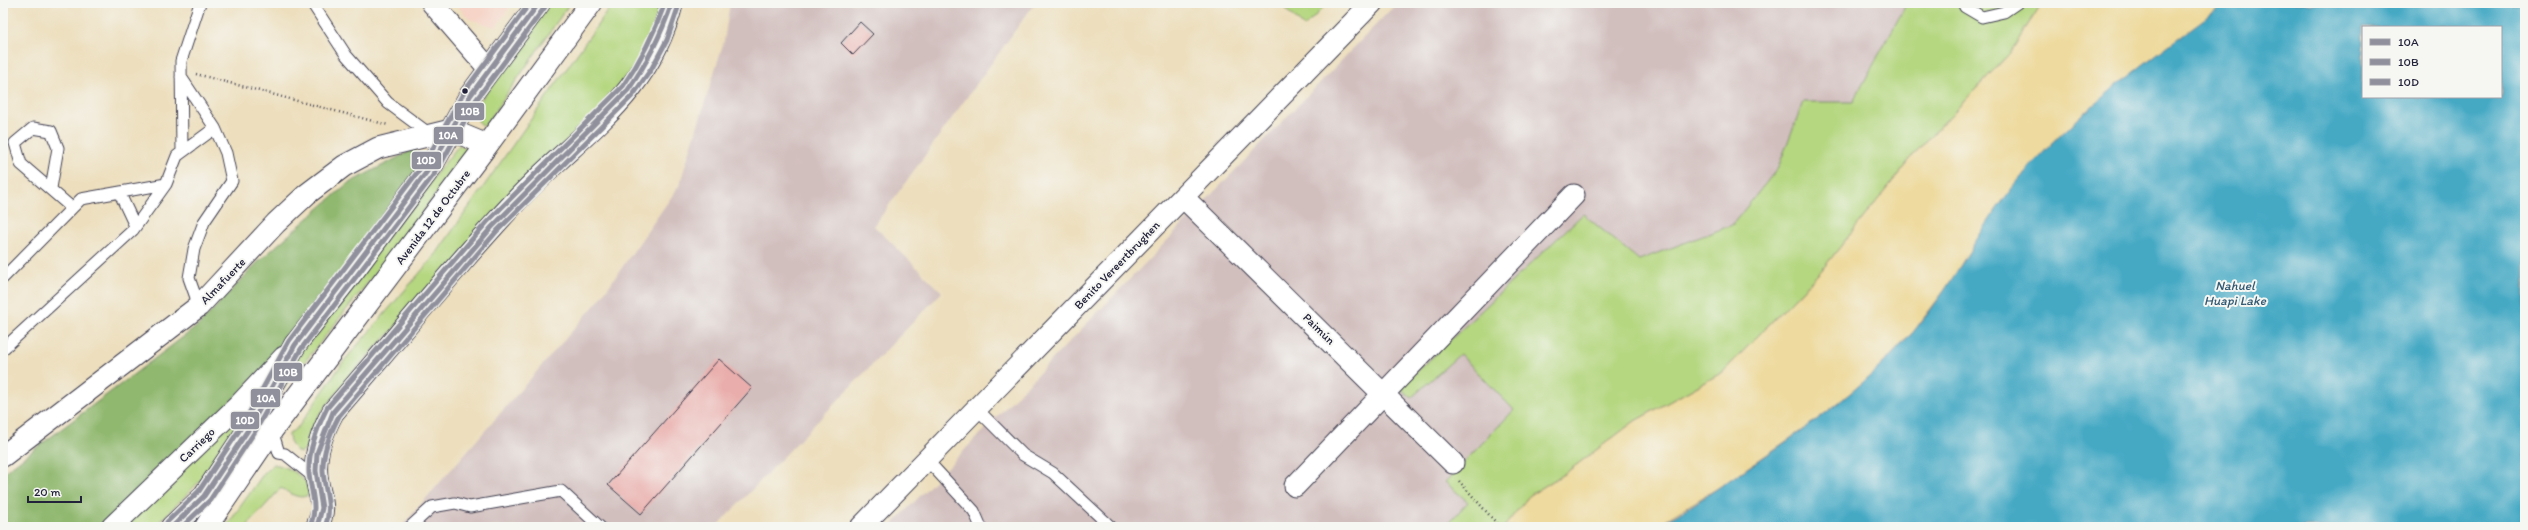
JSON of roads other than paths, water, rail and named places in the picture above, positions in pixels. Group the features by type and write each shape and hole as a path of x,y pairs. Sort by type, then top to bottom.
{"street":[{"path":"432,3 489,69 539,3"},
{"name":"Avenida 12 de Octubre","path":"206,527 272,430 488,145 591,3"},
{"path":"318,526 323,513 323,501 317,479 318,452 322,432 333,412 515,202 614,109 651,61 666,28 672,3"},
{"name":"Benito Vereertbrughen","path":"862,527 1372,3"},
{"name":"Carriego","path":"112,527 240,404 295,345 354,270 432,165 442,134 489,69"},
{"path":"442,134 488,145"},
{"name":"Almafuerte","path":"3,456 199,306 276,223 307,194 344,166 378,148 410,139 442,134"},
{"path":"1295,486 1574,195"},
{"name":"Paimún","path":"1183,197 1384,393 1453,469"},
{"path":"204,496 248,430 295,345"},
{"name":"Avenida 12 de Octubre","path":"172,527 272,430"}],"lane":[{"path":"182,152 181,61 200,3"},
{"path":"312,3 346,55 388,103 442,134"},
{"path":"1962,3 1965,8 1982,17 2004,12 2017,3"},
{"path":"181,74 215,128 226,153 232,180 204,222 194,249 189,278 199,306"},
{"path":"50,188 58,148 50,131 33,128 15,143 21,164 72,208"},
{"path":"3,349 135,226 166,184 177,156 215,128"},
{"path":"3,278 81,199 120,194 166,184"},
{"path":"120,194 135,226"},
{"path":"977,409 1023,455 1054,473 1111,527"},
{"path":"272,430 279,453 285,454 317,479"},
{"path":"927,460 974,511 981,527"},
{"path":"410,527 432,507 455,503 470,507 561,490 600,527"}],"water":[{"name":"Nahuel Huapi Lake","path":"2226,3 2525,3 2525,527 1654,527 1695,504 1782,444 1829,410 1874,373 1914,331 1929,312 1944,292 1983,229 2011,189 2027,170 2049,146 2097,102 2148,61"}]}
